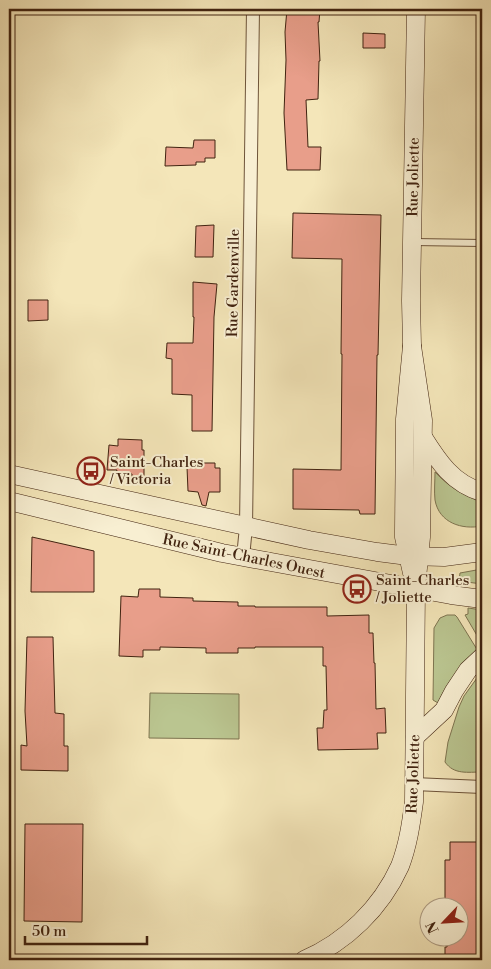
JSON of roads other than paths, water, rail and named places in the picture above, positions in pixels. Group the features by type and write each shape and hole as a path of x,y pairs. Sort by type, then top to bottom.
{"street":[{"name":"Rue Gardenville","path":"243,558 246,527 253,9"},
{"name":"Rue Joliette","path":"414,556 404,537 404,531 405,419 412,346 416,9"},
{"name":"Rue Joliette","path":"304,960 343,938 379,902 400,865 410,832 414,802 415,736 416,588 414,556 421,537 423,437 423,420 412,346"},
{"path":"423,437 437,459 450,474 463,484 482,492"},
{"name":"Rue Saint-Charles Ouest","path":"9,474 246,527 370,551 414,556 454,557 482,552"},
{"name":"Rue Saint-Charles Ouest","path":"9,501 243,558 416,588 451,596 482,599"},
{"path":"415,736 444,710 468,670 482,657"},
{"path":"414,784 482,786"}],"lane":[{"path":"412,242 482,243"}],"place":[{"name":"Saint-Charles / Victoria","path":"91,471"},
{"name":"Saint-Charles / Joliette","path":"357,589"}]}
